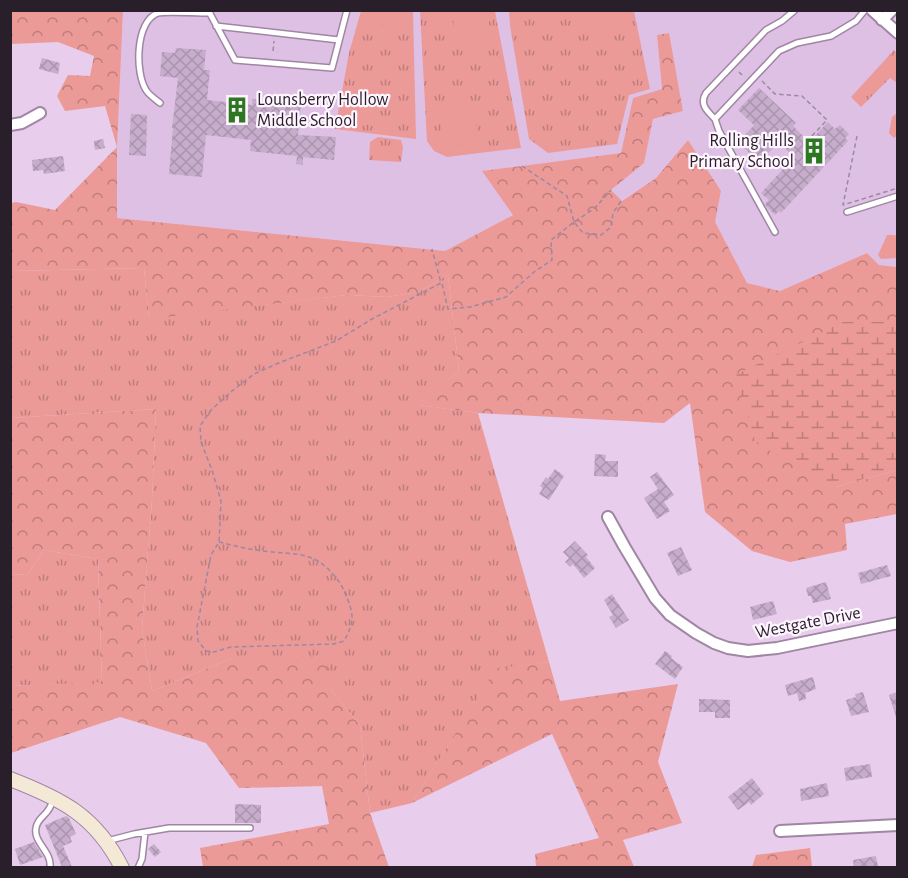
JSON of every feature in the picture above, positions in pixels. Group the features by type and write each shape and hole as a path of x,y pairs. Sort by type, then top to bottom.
{"street":[{"path":"872,10 897,33"},
{"path":"882,20 892,10"},
{"path":"10,125 22,123 40,112"},
{"name":"Westgate Drive","path":"608,517 655,597 670,615 714,643 748,651 777,648 897,623"},
{"path":"10,779 53,798 86,819 107,841 122,867"},
{"path":"780,831 897,825"}],"lane":[{"path":"160,103 145,89 139,67 141,36 146,21 158,13 209,12 235,60 332,68 347,10"},
{"path":"775,232 719,131 715,119 703,105 703,98 766,30 795,10"},
{"path":"715,119 779,51 797,43 831,36 856,21 865,10"},
{"path":"216,26 339,40"},
{"path":"847,212 897,196"},
{"path":"49,867 51,861 35,833 36,824 49,809 53,798"},
{"path":"107,841 169,828 250,828"},
{"path":"138,867 145,832"}],"path":[{"path":"273,51 274,40"},
{"path":"739,72 742,75"},
{"path":"762,81 775,94 802,96 827,120 808,140"},
{"path":"856,136 843,205 897,188"},
{"path":"522,166 567,196 574,222 583,232 601,235 611,227 613,213 621,201"},
{"path":"432,249 448,309 470,307 506,297 534,272 552,260 552,240 595,208 611,190"},
{"path":"219,542 255,550 308,556 329,568 341,583 349,601 353,619 344,641 334,644 231,647 214,652 206,651 198,641 197,627 211,555 219,542 221,501 201,442 200,426 211,410 254,374 336,341 372,319 441,283"}],"shaded area":[{"path":"862,10 897,40 897,267 879,265 867,253 780,291 747,283 714,222 721,191 688,140 656,178 621,201 611,190 644,162 653,119 683,111 668,33 657,35 662,89 633,98 621,153 482,171 514,214 445,251 116,218 123,11"}],"green space":[{"path":"10,11 123,11 117,148 117,218 445,251 513,215 482,171 621,153 633,98 662,89 657,35 669,33 683,111 653,119 644,163 611,190 622,201 656,178 688,140 721,191 715,222 747,283 780,291 867,253 879,265 897,267 897,322 843,323 835,487 897,470 897,514 845,524 847,550 790,562 752,551 705,512 690,403 664,423 478,413 418,405 459,371 448,275 418,292 387,297 347,295 149,319 144,268 11,271 11,203 55,210 117,147 105,106 65,111 57,96 68,75 90,76 94,56 58,42 11,44"},
{"path":"361,11 413,11 416,139 335,129 349,53"},
{"path":"373,11 404,11 403,21 396,28 384,26 378,22"},
{"path":"420,11 495,11 521,148 447,157 434,151 427,141"},
{"path":"457,11 490,11 486,41 471,42 460,36 454,25"},
{"path":"509,11 634,11 650,89 629,95 617,144 548,153 529,139"},
{"path":"572,11 623,11 624,19 622,26 613,35 591,36 576,23"},
{"path":"894,50 897,53 897,83 890,78 861,107 851,97"},
{"path":"362,90 373,94 378,101 379,111 376,123 344,125 341,121 347,96 350,92"},
{"path":"456,109 469,113 475,121 477,144 444,147 440,142 442,135 440,116"},
{"path":"897,113 897,135 894,138 889,133 892,117"},
{"path":"378,137 401,140 403,147 401,162 369,160 370,142"},
{"path":"887,235 897,236 897,258 881,259 878,255"},
{"path":"144,268 149,318 347,295 387,297 418,292 448,275 459,371 419,405 478,413 549,662 496,669 412,803 370,813 360,725 330,689 230,659 152,691 142,629 156,409 11,418 11,271"},
{"path":"843,322 897,322 897,470 835,487 756,443 735,375"},
{"path":"156,409 142,629 152,691 230,659 326,656 330,689 360,725 370,813 389,867 203,867 200,848 329,824 322,786 239,788 206,743 120,717 11,753 11,686 102,682 98,559 44,550 27,575 11,574 11,418"},
{"path":"44,550 98,559 102,683 11,686 11,574 27,575"},
{"path":"549,662 560,701 678,684 658,762 682,823 623,840 634,867 536,867 535,854 599,838 552,734 412,803 496,668"},
{"path":"810,848 812,867 752,867 756,855"}],"building":[{"name":"Lounsberry Hollow Middle School","path":"176,48 206,50 204,70 210,70 207,100 252,105 252,99 301,103 298,135 336,137 334,160 303,157 303,165 296,164 297,156 250,151 251,140 206,135 202,177 169,174 178,78 160,76 162,52 175,53"},
{"path":"42,58 60,63 58,74 39,69"},
{"name":"Rolling Hills Primary School","path":"759,88 796,123 793,126 809,142 828,122 835,129 840,125 849,134 845,138 848,141 781,213 779,211 775,215 765,204 769,200 761,193 794,157 779,142 758,161 740,144 754,125 738,110"},
{"path":"131,114 147,115 146,156 129,155"},
{"path":"103,139 105,148 95,150 94,141"},
{"path":"63,156 65,171 44,174 43,170 33,171 32,160"},
{"path":"595,454 606,455 605,461 618,461 618,477 594,476"},
{"path":"555,469 564,476 549,500 539,494 543,488 540,486"},
{"path":"657,472 674,495 664,502 670,511 657,519 644,498 658,489 650,477"},
{"path":"575,541 588,555 586,557 595,568 584,578 573,564 570,567 565,562 569,558 563,552"},
{"path":"681,547 692,570 678,576 667,553"},
{"path":"887,565 891,576 861,584 858,573"},
{"path":"826,582 831,599 813,603 806,588"},
{"path":"612,594 629,620 616,628 609,617 613,615 604,600"},
{"path":"773,601 777,614 753,620 750,607"},
{"path":"665,651 683,667 675,679 655,664"},
{"path":"813,677 816,689 805,693 806,699 799,701 797,693 788,696 785,685"},
{"path":"863,692 869,712 851,716 846,700"},
{"path":"897,692 897,717 896,717 889,695"},
{"path":"699,699 730,700 730,718 715,718 715,712 699,712"},
{"path":"870,764 872,777 846,781 844,768"},
{"path":"752,778 764,794 751,805 749,802 738,810 728,797"},
{"path":"827,783 829,796 801,801 800,789"},
{"path":"235,804 261,805 261,823 235,823"},
{"path":"66,816 76,834 70,837 72,842 63,846 72,867 62,867 45,825"},
{"path":"34,842 43,857 20,865 15,849"},
{"path":"154,844 161,852 155,857 148,849"},
{"path":"876,856 878,867 854,867 853,860"}],"place":[{"name":"Lounsberry Hollow Middle School","path":"237,110"},
{"name":"Rolling Hills Primary School","path":"814,151"}]}
